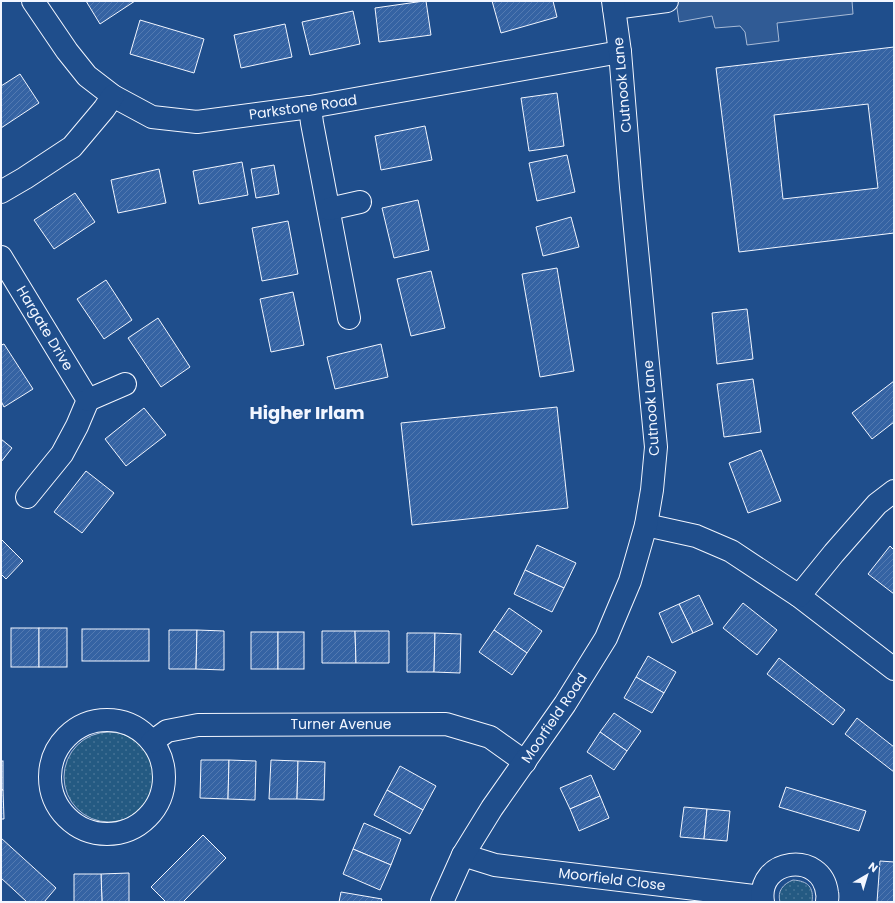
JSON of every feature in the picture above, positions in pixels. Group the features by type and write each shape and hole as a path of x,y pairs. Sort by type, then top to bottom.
{"street":[{"name":"Parkstone Road","path":"33,1 67,51 87,76 113,96 152,117 196,122 310,107 620,52"},
{"path":"613,5 667,1"},
{"name":"Cutnook Lane","path":"613,5 620,52 631,187 656,447 652,490 646,525"},
{"path":"1,192 72,147 113,96"},
{"path":"310,107 349,318"},
{"path":"328,209 360,202"},
{"name":"Hargate Drive","path":"1,257 88,400"},
{"path":"27,497 62,454 77,426 88,400 125,384"},
{"path":"799,596 877,504 894,492"},
{"path":"646,525 696,536 730,551 799,596 894,669"},
{"name":"Moorfield Road","path":"442,902 463,855 492,808 566,704 606,638 630,581 646,525"},
{"path":"102,720 109,720 121,722 138,729 152,742 162,759 164,778 161,796 152,813 138,826 115,834 102,834 84,830 68,819 56,805 50,786 50,768 56,750 68,735 84,725 102,720"},
{"name":"Turner Avenue","path":"152,742 167,731 198,725 446,724 490,737 525,762"},
{"name":"Moorfield Close","path":"463,855 495,865 762,899 764,886 769,877 777,870 787,865 798,864 808,867 817,873 824,882 827,892 827,902"}],"shaded area":[{"path":"676,1 852,1 853,14 777,23 779,41 747,45 745,32 740,26 715,28 712,16 679,22"},
{"path":"109,732 126,736 141,745 150,760 154,777 150,794 141,809 126,818 109,822 92,818 77,809 68,794 64,777 68,760 77,745 92,736"},
{"path":"793,880 806,883 809,886 812,892 812,902 780,902 780,891 786,884"}],"building":[{"path":"86,1 135,1 100,24"},
{"path":"426,1 431,35 379,42 375,8"},
{"path":"492,1 553,1 557,17 501,33"},
{"path":"353,11 360,44 310,55 302,22"},
{"path":"140,20 204,39 194,73 130,54"},
{"path":"285,24 292,57 241,68 234,35"},
{"path":"894,47 894,233 739,252 716,68","holes":["868,104 878,188 783,199 774,115"]},
{"path":"20,74 39,103 1,128 1,86"},
{"path":"557,93 564,146 529,151 521,98"},
{"path":"425,126 432,160 381,170 375,136"},
{"path":"567,155 575,192 537,201 529,163"},
{"path":"242,162 248,195 199,204 193,171"},
{"path":"274,165 279,194 256,198 251,169"},
{"path":"159,169 166,203 118,213 111,180"},
{"path":"75,193 95,222 54,249 34,220"},
{"path":"418,200 429,250 394,258 382,208"},
{"path":"571,217 579,247 543,256 536,227"},
{"path":"288,221 298,274 262,281 252,228"},
{"path":"557,268 574,371 540,377 522,274"},
{"path":"431,271 445,328 411,336 397,279"},
{"path":"106,280 132,320 104,339 77,299"},
{"path":"293,292 304,345 271,352 260,299"},
{"path":"747,309 753,359 717,364 712,313"},
{"path":"158,318 190,367 161,387 128,338"},
{"path":"4,344 33,389 4,407 1,401 1,345"},
{"path":"381,344 388,377 335,389 327,357"},
{"path":"753,379 761,432 724,437 717,384"},
{"path":"894,381 894,422 872,439 852,413"},
{"path":"557,407 568,508 412,525 401,423"},
{"path":"144,408 166,435 126,466 105,439"},
{"path":"1,439 12,448 1,462"},
{"path":"761,450 781,501 748,513 729,463"},
{"path":"86,471 114,493 82,533 54,512"},
{"path":"1,539 23,561 6,579 1,574"},
{"path":"537,545 576,563 564,588 525,570"},
{"path":"890,546 894,550 894,594 868,574"},
{"path":"525,570 564,588 552,612 514,594"},
{"path":"699,595 713,624 693,633 679,604"},
{"path":"743,603 777,630 757,655 723,628"},
{"path":"679,604 693,633 672,643 659,613"},
{"path":"509,608 542,631 527,653 494,630"},
{"path":"11,628 39,628 39,667 11,667"},
{"path":"39,628 67,628 67,667 39,667"},
{"path":"82,629 149,629 149,661 82,661"},
{"path":"169,630 197,630 196,669 169,669"},
{"path":"197,630 224,631 224,670 196,669"},
{"path":"494,630 527,653 512,675 479,652"},
{"path":"322,631 355,631 356,663 322,663"},
{"path":"355,631 389,631 389,663 356,663"},
{"path":"251,632 278,632 278,669 251,669"},
{"path":"278,632 304,632 304,669 278,669"},
{"path":"407,633 435,633 434,672 407,672"},
{"path":"435,633 461,634 460,673 434,672"},
{"path":"648,656 676,672 664,693 636,677"},
{"path":"779,658 845,710 833,725 767,674"},
{"path":"636,677 664,693 652,713 624,698"},
{"path":"614,713 641,731 627,751 600,732"},
{"path":"857,718 894,747 894,772 845,734"},
{"path":"600,732 627,751 614,770 587,752"},
{"path":"201,760 229,760 228,799 200,798"},
{"path":"229,760 256,761 255,800 228,799"},
{"path":"271,760 298,761 297,799 269,799"},
{"path":"1,761 3,761 3,790 1,790"},
{"path":"298,761 325,762 324,800 297,799"},
{"path":"400,766 436,786 423,810 387,790"},
{"path":"591,775 600,796 570,809 560,788"},
{"path":"786,787 866,811 859,831 779,807"},
{"path":"1,790 3,790 4,819 1,819"},
{"path":"387,790 423,810 410,834 374,815"},
{"path":"600,796 609,818 579,831 570,809"},
{"path":"684,807 707,809 704,839 680,837"},
{"path":"707,809 730,811 727,841 704,839"},
{"path":"364,823 401,839 391,865 353,849"},
{"path":"203,835 226,858 183,902 166,902 151,887"},
{"path":"1,838 56,888 44,902 27,902 1,878"},
{"path":"353,849 391,865 380,890 343,874"},
{"path":"880,861 894,862 894,902 877,902"},
{"path":"129,873 129,902 102,902 101,874"},
{"path":"74,874 101,874 102,902 74,902"},
{"path":"341,892 382,899 381,902 339,902"}],"district":[{"name":"Higher Irlam","path":"307,413"}]}
